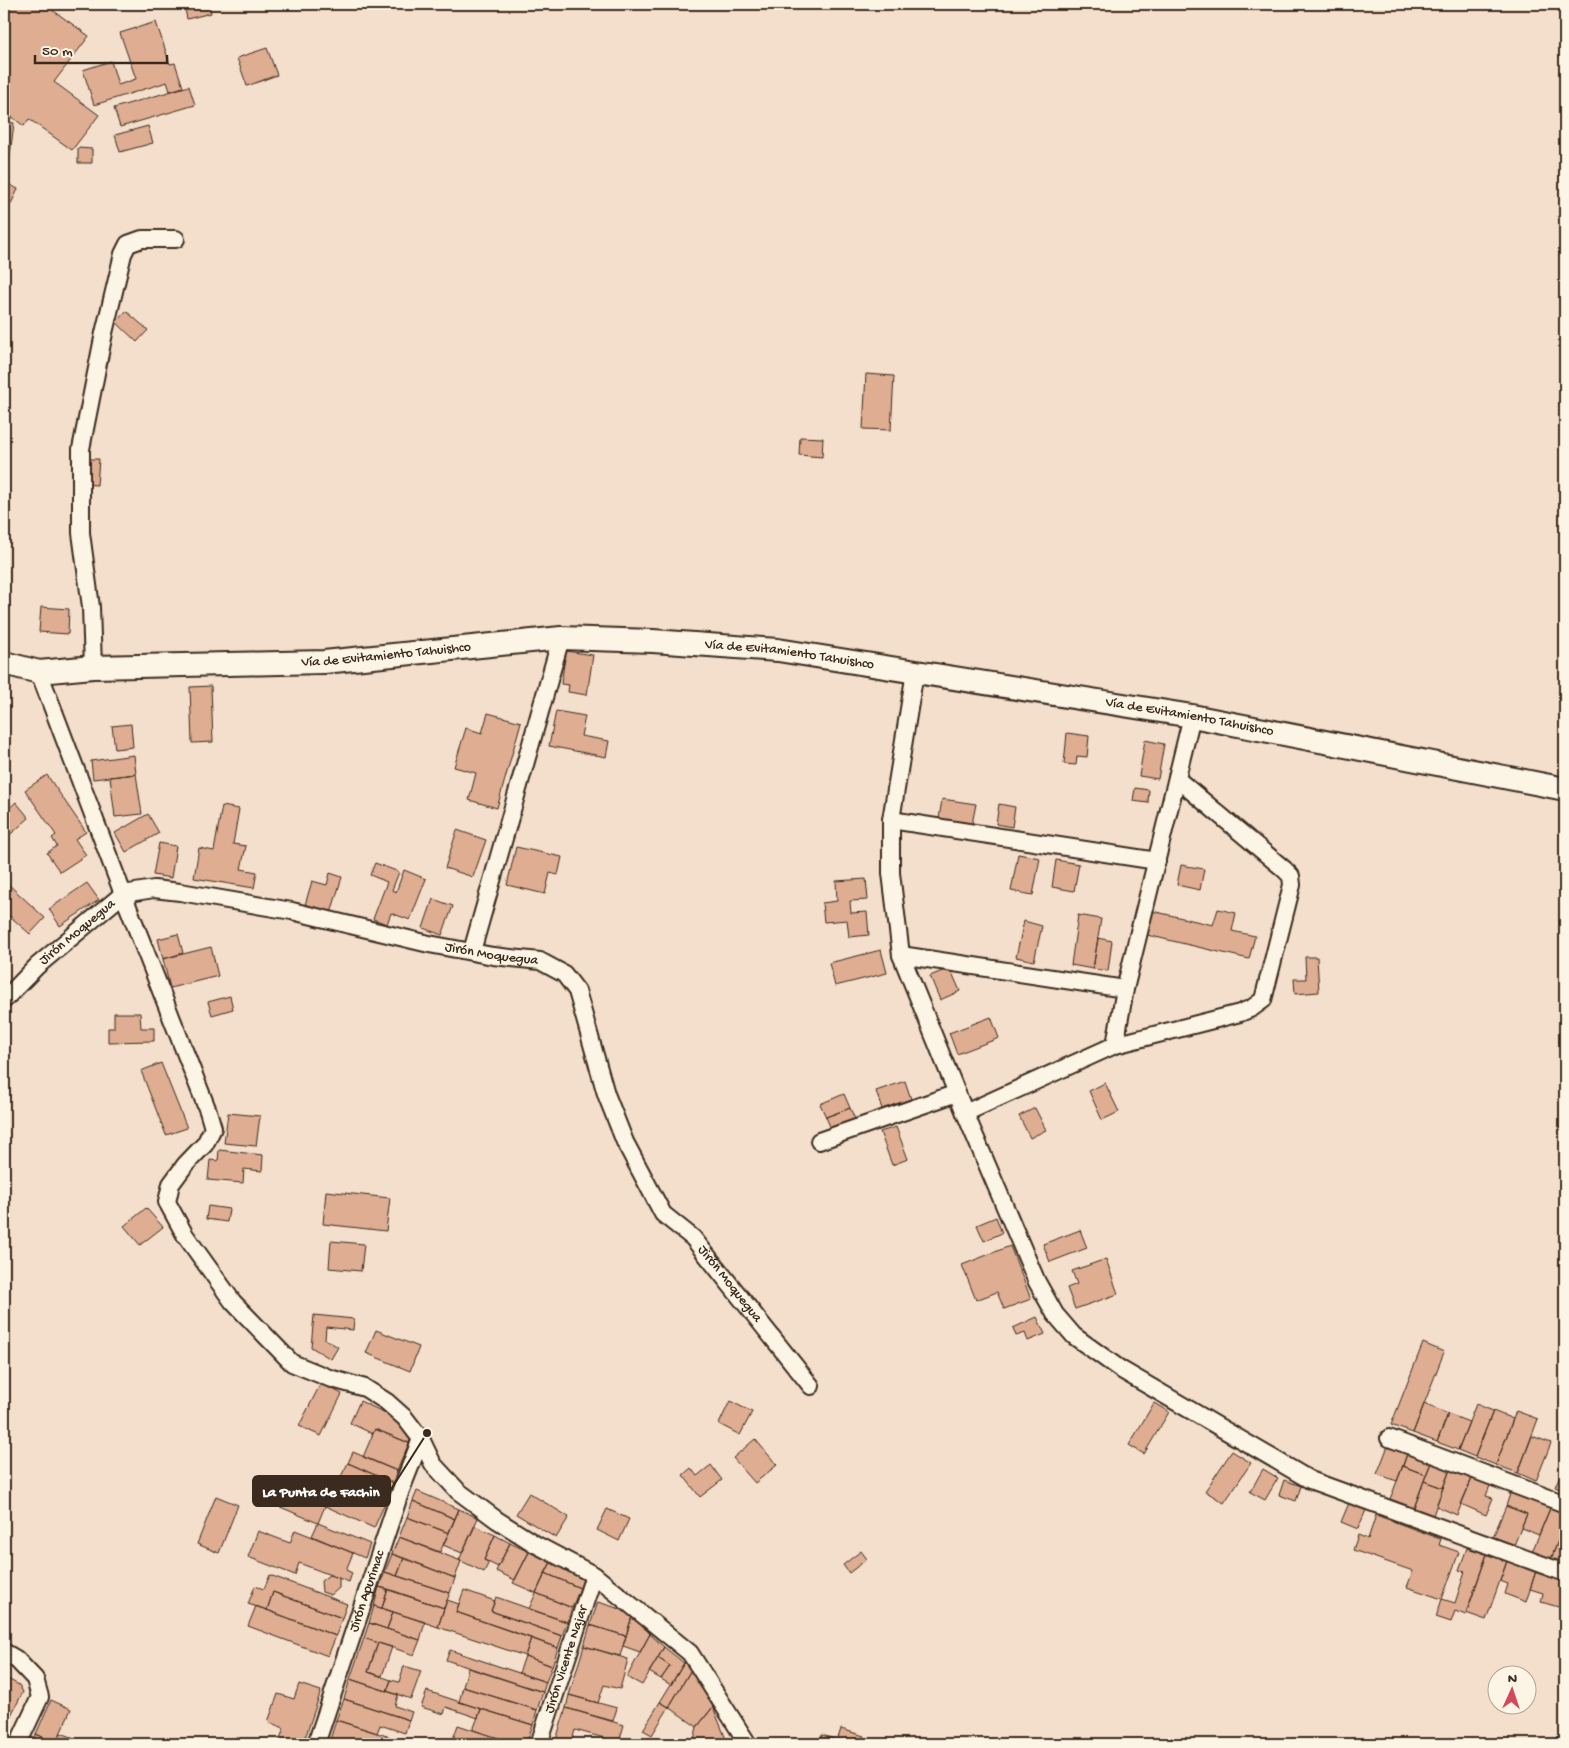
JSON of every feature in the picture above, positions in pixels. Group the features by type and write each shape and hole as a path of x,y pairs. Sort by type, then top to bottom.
{"main road":[{"name":"Vía de Evitamiento Tahuishco","path":"4,663 38,672 93,667 324,662 561,638 654,641 778,650 1192,716 1565,789"}],"street":[{"path":"93,667 92,607 81,533 81,449 104,333 123,254 128,244 142,238 176,239"},
{"path":"472,951 561,638"},
{"path":"38,672 213,1128 205,1144 185,1165 171,1184 166,1202 185,1235 232,1302 292,1363 330,1378 365,1388 387,1402 405,1418 421,1438 433,1464 458,1491 497,1520 535,1544 594,1575 690,1653 748,1744"},
{"path":"915,672 891,820 891,873 901,955 965,1114 1037,1282 1055,1314 1074,1336 1120,1370 1310,1480 1565,1573"},
{"path":"1115,1045 1125,988 1192,716"},
{"path":"965,1114 1115,1045 1240,1013 1252,1008 1263,1000 1292,885 1291,876 1284,868 1177,778"},
{"path":"891,820 1157,861"},
{"name":"Jirón Moquegua","path":"4,1000 37,966 123,894 154,889 292,911 429,944 493,956 540,961 564,974 577,992 606,1094 625,1142 663,1214 694,1238 811,1386"},
{"path":"901,955 1125,988"},
{"path":"819,1141 957,1093"},
{"name":"Jirón Apurimac","path":"316,1744 401,1490 421,1438"},
{"path":"1389,1438 1565,1504"},
{"name":"Jirón Vicente Najar","path":"539,1744 594,1575"},
{"path":"4,1652 16,1659 35,1679 40,1697 18,1744"}],"building":[{"path":"4,4 44,4 89,36 54,82 99,115 72,150 29,119 24,126 4,111"},
{"path":"184,4 209,4 211,13 187,19"},
{"path":"156,22 170,64 175,63 183,87 170,91 167,82 94,105 83,70 111,61 118,85 136,79 120,33"},
{"path":"267,48 277,75 247,86 237,58"},
{"path":"189,86 195,105 120,127 114,108"},
{"path":"4,121 14,123 9,163 4,163"},
{"path":"148,126 153,143 120,152 115,135"},
{"path":"78,148 92,149 92,163 78,163"},
{"path":"4,182 18,189 9,208 4,205"},
{"path":"126,311 148,330 137,342 116,322"},
{"path":"866,374 894,376 891,430 863,429"},
{"path":"800,437 823,438 822,457 799,455"},
{"path":"85,459 99,459 97,485 83,484"},
{"path":"41,607 69,609 68,634 39,632"},
{"path":"566,651 593,655 587,695 568,692 569,685 561,684"},
{"path":"211,686 213,742 192,743 190,687"},
{"path":"556,711 585,716 581,736 609,741 606,757 549,746"},
{"path":"488,713 521,722 497,808 469,800 476,773 454,767 466,728 482,733"},
{"path":"131,724 133,747 115,749 112,726"},
{"path":"1067,733 1089,736 1087,757 1077,756 1076,765 1064,764"},
{"path":"1145,740 1164,744 1158,779 1139,776"},
{"path":"134,755 136,774 93,779 91,761"},
{"path":"136,774 142,814 115,817 110,777"},
{"path":"47,775 86,832 75,839 86,855 60,872 47,853 57,846 52,838 56,835 25,790"},
{"path":"1135,788 1149,790 1148,803 1133,801"},
{"path":"942,799 976,804 972,824 939,819"},
{"path":"16,802 29,818 4,840 4,813"},
{"path":"999,804 1015,807 1012,827 996,824"},
{"path":"222,806 239,809 233,844 246,846 241,869 257,872 254,888 194,878 199,848 214,851"},
{"path":"148,814 159,833 126,852 115,833"},
{"path":"457,830 486,840 473,877 445,868"},
{"path":"159,843 176,846 171,878 153,875"},
{"path":"516,847 562,857 558,875 550,873 545,894 507,885"},
{"path":"1018,854 1040,858 1033,895 1011,891"},
{"path":"1056,860 1079,864 1074,891 1052,887"},
{"path":"375,863 399,872 392,890 396,892 404,870 426,879 410,920 391,913 387,924 373,919 387,882 370,875"},
{"path":"1181,865 1204,869 1200,890 1177,885"},
{"path":"330,873 342,877 331,913 305,905 312,881 327,885"},
{"path":"866,879 868,900 850,901 851,913 867,912 869,935 849,937 847,920 824,922 822,903 837,901 836,881"},
{"path":"87,883 99,900 60,926 49,909"},
{"path":"8,884 45,918 30,934 4,911 4,889"},
{"path":"433,899 453,906 442,935 423,928"},
{"path":"1218,909 1236,913 1232,931 1255,936 1249,959 1147,935 1152,911 1213,925"},
{"path":"1078,915 1101,919 1093,969 1071,965"},
{"path":"1024,921 1042,926 1034,961 1016,957"},
{"path":"178,934 183,953 163,959 158,939"},
{"path":"1098,938 1112,941 1108,971 1093,969"},
{"path":"211,947 218,976 170,988 163,959"},
{"path":"881,950 887,973 835,986 829,963"},
{"path":"1305,957 1317,957 1319,992 1295,994 1294,979 1306,979"},
{"path":"950,968 960,991 940,1000 930,976"},
{"path":"230,996 233,1009 212,1015 208,1002"},
{"path":"114,1013 140,1013 141,1028 154,1028 154,1041 108,1042 108,1028 114,1028"},
{"path":"991,1017 999,1038 957,1054 949,1033"},
{"path":"161,1063 187,1128 166,1135 141,1071"},
{"path":"905,1081 911,1099 882,1109 876,1091"},
{"path":"1105,1083 1119,1112 1102,1120 1089,1091"},
{"path":"844,1094 850,1108 826,1117 820,1104"},
{"path":"850,1108 855,1119 831,1129 826,1117"},
{"path":"1035,1108 1046,1130 1030,1138 1019,1116"},
{"path":"228,1113 260,1116 256,1146 224,1143"},
{"path":"896,1127 908,1159 892,1165 880,1132"},
{"path":"219,1150 263,1155 262,1171 244,1169 243,1183 208,1180 210,1160 218,1161"},
{"path":"326,1191 390,1198 386,1231 323,1224"},
{"path":"208,1206 229,1209 227,1222 206,1219"},
{"path":"146,1208 163,1227 140,1245 124,1226"},
{"path":"996,1217 1002,1233 984,1241 977,1225"},
{"path":"1080,1230 1087,1248 1050,1262 1043,1244"},
{"path":"331,1241 364,1244 361,1271 329,1268"},
{"path":"1010,1246 1031,1299 1004,1309 997,1292 976,1300 962,1265"},
{"path":"1106,1259 1118,1294 1075,1309 1067,1288 1077,1284 1072,1271"},
{"path":"314,1315 354,1319 353,1330 326,1327 325,1339 338,1347 331,1359 311,1347"},
{"path":"1037,1317 1045,1334 1028,1341 1025,1333 1016,1336 1013,1328"},
{"path":"376,1330 419,1347 410,1371 366,1353"},
{"path":"1423,1343 1444,1352 1413,1433 1391,1425"},
{"path":"321,1383 342,1394 321,1436 299,1426"},
{"path":"360,1401 400,1420 411,1438 409,1443 375,1429 373,1434 350,1423"},
{"path":"730,1401 752,1412 740,1435 719,1424"},
{"path":"1154,1403 1169,1412 1144,1454 1129,1445"},
{"path":"1424,1404 1448,1414 1437,1442 1413,1433"},
{"path":"1476,1404 1493,1411 1475,1457 1458,1450"},
{"path":"1493,1411 1513,1419 1496,1465 1475,1457"},
{"path":"1516,1411 1538,1419 1518,1473 1496,1465"},
{"path":"1448,1414 1469,1422 1458,1450 1437,1442"},
{"path":"375,1429 409,1443 397,1471 363,1457"},
{"path":"1532,1436 1551,1443 1536,1481 1518,1473"},
{"path":"755,1439 777,1465 755,1483 733,1458"},
{"path":"1388,1446 1407,1454 1397,1481 1377,1474"},
{"path":"1232,1451 1251,1463 1224,1503 1205,1491"},
{"path":"1408,1451 1432,1460 1426,1475 1403,1466"},
{"path":"353,1452 397,1471 393,1483 348,1463"},
{"path":"1432,1460 1451,1467 1443,1488 1424,1481"},
{"path":"348,1463 393,1483 386,1501 339,1480"},
{"path":"1565,1463 1565,1491 1555,1487"},
{"path":"711,1465 722,1480 700,1497 683,1475 691,1468 697,1476"},
{"path":"1403,1466 1426,1475 1414,1508 1390,1499"},
{"path":"1451,1467 1473,1476 1457,1515 1436,1506"},
{"path":"1263,1469 1278,1478 1265,1500 1250,1492"},
{"path":"1473,1476 1491,1483 1486,1496 1493,1498 1486,1515 1461,1504"},
{"path":"1284,1480 1301,1486 1296,1501 1279,1495"},
{"path":"1424,1481 1443,1488 1433,1515 1414,1508"},
{"path":"286,1488 325,1506 318,1523 278,1506"},
{"path":"361,1490 386,1501 374,1528 325,1506 331,1494 354,1505"},
{"path":"417,1491 459,1509 455,1519 413,1501"},
{"path":"1511,1491 1551,1506 1539,1535 1521,1528 1527,1514 1506,1506"},
{"path":"529,1493 569,1517 556,1538 516,1514"},
{"path":"216,1496 238,1505 219,1553 197,1544"},
{"path":"413,1501 455,1519 449,1533 407,1517"},
{"path":"1349,1503 1366,1510 1358,1529 1341,1522"},
{"path":"1506,1506 1527,1514 1514,1545 1493,1537"},
{"path":"1551,1506 1565,1512 1565,1523 1551,1559 1532,1552"},
{"path":"459,1509 478,1518 462,1553 443,1545"},
{"path":"607,1509 629,1519 619,1541 597,1530"},
{"path":"1376,1515 1441,1539 1439,1545 1459,1552 1442,1599 1407,1587 1413,1571 1353,1550 1358,1535 1368,1539"},
{"path":"407,1517 449,1533 440,1552 399,1537"},
{"path":"318,1523 370,1544 365,1558 312,1536"},
{"path":"1565,1523 1565,1565 1551,1559"},
{"path":"475,1526 495,1535 484,1560 489,1562 484,1572 459,1560"},
{"path":"295,1530 353,1553 346,1570 352,1573 349,1582 299,1563 295,1575 248,1557 258,1531 290,1543"},
{"path":"495,1535 510,1543 498,1567 484,1560"},
{"path":"399,1537 461,1561 455,1578 392,1554"},
{"path":"510,1543 529,1552 515,1580 496,1571"},
{"path":"1467,1548 1487,1554 1466,1615 1455,1611 1451,1622 1436,1617 1442,1599 1455,1603 1465,1572 1459,1570"},
{"path":"861,1551 867,1559 849,1573 843,1565"},
{"path":"529,1552 551,1562 536,1593 513,1583"},
{"path":"392,1554 404,1558 397,1576 385,1572"},
{"path":"1487,1554 1507,1561 1486,1620 1466,1613"},
{"path":"404,1558 455,1578 450,1593 397,1576"},
{"path":"1507,1561 1536,1571 1526,1602 1505,1594 1508,1584 1500,1581"},
{"path":"551,1562 584,1577 580,1588 545,1573"},
{"path":"1536,1571 1565,1581 1565,1598 1562,1608 1541,1602 1543,1593 1530,1589"},
{"path":"385,1572 450,1593 444,1608 379,1587"},
{"path":"545,1573 580,1588 572,1608 536,1593"},
{"path":"270,1575 347,1604 342,1618 273,1592 267,1610 248,1604 255,1586 264,1589"},
{"path":"329,1575 339,1578 339,1588 331,1595 322,1592 321,1581"},
{"path":"379,1587 388,1589 382,1608 374,1606"},
{"path":"388,1589 444,1608 438,1627 382,1608"},
{"path":"464,1590 495,1601 491,1611 562,1636 558,1648 456,1612"},
{"path":"273,1592 342,1618 336,1636 267,1610"},
{"path":"536,1593 572,1608 567,1622 529,1609"},
{"path":"496,1597 567,1622 562,1636 491,1611"},
{"path":"447,1600 459,1604 456,1612 531,1638 525,1656 438,1627"},
{"path":"598,1602 633,1613 626,1636 590,1625"},
{"path":"256,1606 336,1636 328,1656 248,1626"},
{"path":"374,1606 393,1612 387,1629 369,1623"},
{"path":"393,1612 425,1622 420,1640 387,1629"},
{"path":"633,1613 650,1634 640,1652 623,1646"},
{"path":"369,1623 420,1640 414,1655 364,1638"},
{"path":"590,1625 626,1636 620,1656 584,1646"},
{"path":"650,1634 664,1647 642,1685 627,1677"},
{"path":"364,1638 378,1643 368,1672 391,1680 387,1691 350,1679"},
{"path":"531,1638 558,1648 552,1666 525,1656"},
{"path":"378,1643 392,1647 382,1676 368,1672"},
{"path":"584,1646 628,1659 620,1689 604,1685 598,1703 569,1695"},
{"path":"664,1647 684,1663 671,1685 661,1679 670,1666 658,1658"},
{"path":"450,1650 546,1682 543,1692 446,1660"},
{"path":"525,1656 552,1666 546,1682 519,1673"},
{"path":"658,1658 670,1666 661,1679 649,1672"},
{"path":"684,1663 692,1668 669,1707 660,1702"},
{"path":"404,1666 421,1671 411,1699 387,1691 391,1680 399,1682"},
{"path":"468,1668 543,1692 537,1710 463,1687"},
{"path":"692,1668 713,1707 697,1727 669,1707"},
{"path":"4,1677 19,1685 23,1692 8,1721 4,1719"},
{"path":"350,1679 398,1695 395,1706 412,1712 409,1720 344,1699"},
{"path":"299,1684 321,1691 303,1744 278,1744 284,1728 268,1722 278,1694 294,1699"},
{"path":"463,1687 537,1710 533,1725 459,1702"},
{"path":"427,1691 481,1709 478,1718 446,1707 444,1714 421,1707"},
{"path":"569,1695 617,1708 613,1721 566,1708"},
{"path":"344,1699 409,1720 405,1733 380,1725 377,1733 336,1720"},
{"path":"51,1700 71,1709 56,1743 36,1734"},
{"path":"660,1702 669,1707 652,1735 643,1730"},
{"path":"713,1707 728,1744 693,1744 697,1727"},
{"path":"566,1708 624,1725 619,1742 575,1730 571,1744 556,1740"},
{"path":"481,1709 533,1725 526,1744 517,1744 473,1730"},
{"path":"336,1720 390,1737 388,1744 345,1744 330,1740"},
{"path":"458,1725 517,1744 469,1744 453,1739"},
{"path":"841,1729 864,1736 861,1744 836,1744"},
{"path":"61,1733 85,1742 84,1744 56,1744"},
{"path":"36,1734 56,1743 56,1744 32,1744"},
{"path":"822,1735 837,1740 836,1744 819,1744"}],"place":[{"name":"La Punta de Fachin","path":"427,1433"}]}
